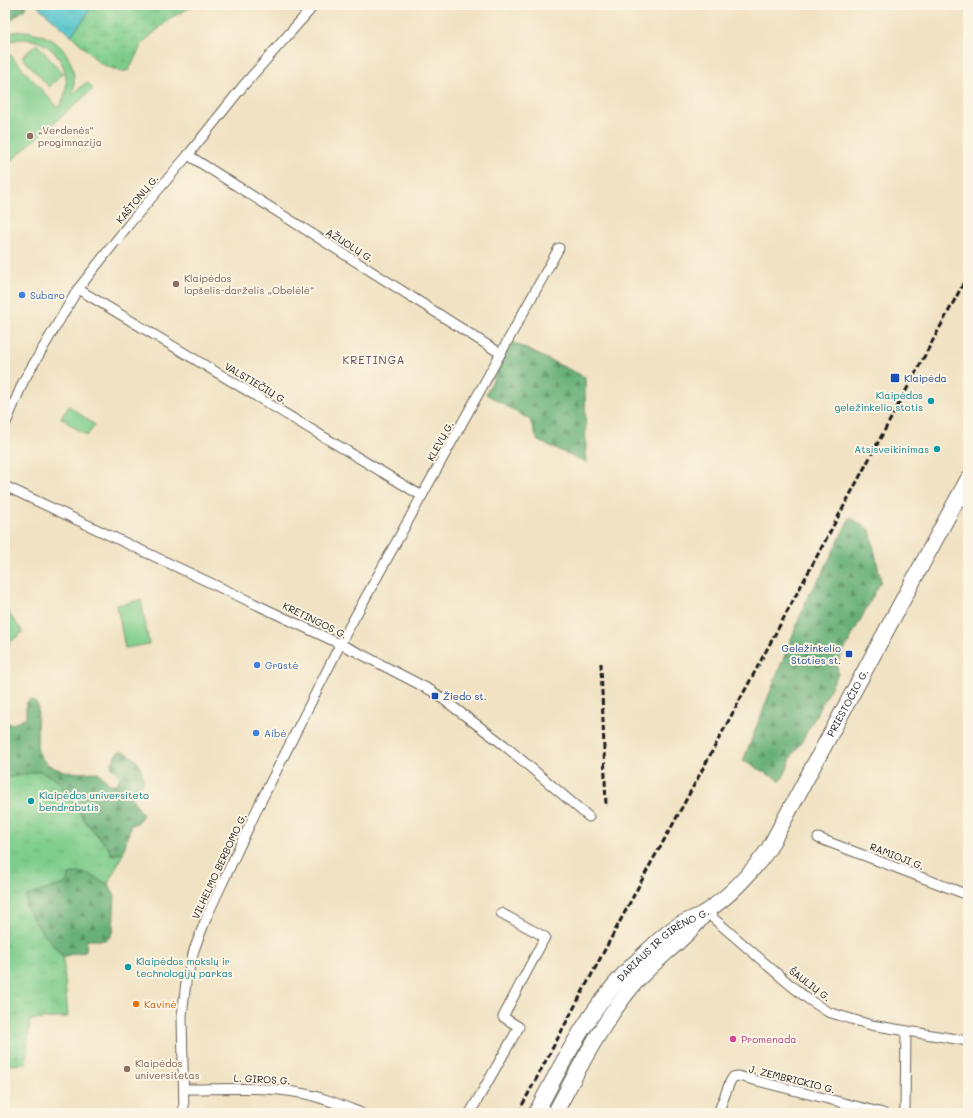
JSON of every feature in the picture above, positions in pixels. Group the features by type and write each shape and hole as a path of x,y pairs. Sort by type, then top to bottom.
{"main road":[{"name":"PRIESTOČIO G.","path":"706,912 741,883 768,850 963,500 968,479"},
{"name":"DARIAUS IR GIRĖNO G.","path":"536,1113 563,1061 598,1006 616,983 637,960 674,928 706,912"},
{"name":"DARIAUS IR GIRĖNO G.","path":"555,1113 590,1049 618,1004 636,981 695,927 706,912"}],"street":[{"name":"KAŠTONŲ G.","path":"5,425 24,380 78,290 130,223 188,155 243,86 313,5"},
{"name":"ĄŽUOLŲ G.","path":"188,155 500,353"},
{"name":"KLEVŲ G.","path":"340,645 559,248"},
{"name":"VALSTIEČIŲ G.","path":"78,290 422,496"},
{"name":"KRETINGOS G.","path":"5,486 411,679 437,694 504,745 589,817"},
{"name":"VILHELMO BERBOMO G.","path":"184,1113 182,1016 186,982 194,950 207,916 259,805 340,645"},
{"name":"RAMIOJI G.","path":"818,838 968,895"},
{"name":"ŠAULIŲ G.","path":"706,912 793,987 828,1012 871,1025 968,1041"},
{"path":"470,1113 519,1028 503,1017 545,937 501,913"},
{"path":"903,1113 905,1109 906,1031"},
{"name":"J. ZEMBRICKIO G.","path":"718,1113 730,1082 733,1077 738,1076 883,1113"},
{"name":"L. GIROS G.","path":"184,1089 265,1088 301,1093 339,1104 361,1113"}],"green space":[{"path":"5,5 26,5 26,8 5,25"},
{"path":"92,5 195,5 172,17 148,38 141,46 129,70 121,72 99,63 71,35 84,19"},
{"path":"24,31 37,33 48,38 57,43 64,51 70,60 73,70 73,94 87,82 93,89 5,166 5,49 58,108 64,97 66,86 66,75 62,64 48,47 38,42 26,39 5,43 5,35"},
{"path":"37,44 63,74 49,87 22,57"},
{"path":"512,342 585,377 586,462 538,441 530,420 486,394"},
{"path":"69,406 95,425 87,436 61,418"},
{"path":"850,517 870,530 881,581 837,664 838,674 801,743 792,755 781,781 743,761 808,596 822,574"},
{"path":"141,600 149,644 125,648 117,605"},
{"path":"7,611 23,632 5,646 5,612"},
{"path":"31,699 38,705 37,748 48,765 64,771 81,773 98,772 109,784 117,784 120,776 111,766 116,754 121,751 127,753 138,762 142,771 144,782 132,796 134,802 143,815 137,823 131,825 123,853 111,854 108,847 87,824 58,781 40,771 5,778 5,723 13,724 26,717 26,703"},
{"path":"40,771 58,781 87,824 108,847 111,854 123,853 108,884 98,880 65,884 27,896 36,924 63,957 68,1017 30,1020 26,1064 5,1065 5,778"},
{"path":"71,873 87,873 108,884 115,896 113,931 110,937 106,940 87,940 86,950 84,952 63,957 36,924 26,907 27,896 65,884"}],"water":[{"path":"36,5 92,5 84,19 71,35"}],"railway":[{"path":"518,1113 968,275"},
{"path":"601,663 606,807"}],"place":[{"name":"„Verdenės“ progimnazija","path":"30,136"},
{"name":"Klaipėdos lopšelis-darželis „Obelėlė“","path":"176,284"},
{"name":"Subaro","path":"22,295"},
{"name":"Klaipėda","path":"895,378"},
{"name":"Klaipėdos geležinkelio stotis","path":"931,401"},
{"name":"Atsisveikinimas","path":"937,449"},
{"name":"Geležinkelio Stoties st.","path":"849,654"},
{"name":"Grūstė","path":"257,665"},
{"name":"Žiedo st.","path":"435,696"},
{"name":"Aibė","path":"256,733"},
{"name":"Klaipėdos universiteto bendrabutis","path":"31,801"},
{"name":"Klaipėdos mokslų ir technologijų parkas","path":"128,967"},
{"name":"Kavinė","path":"136,1004"},
{"name":"Promenada","path":"733,1039"},
{"name":"Klaipėdos universitetas","path":"127,1069"}],"district":[{"name":"KRETINGA","path":"374,360"}]}
